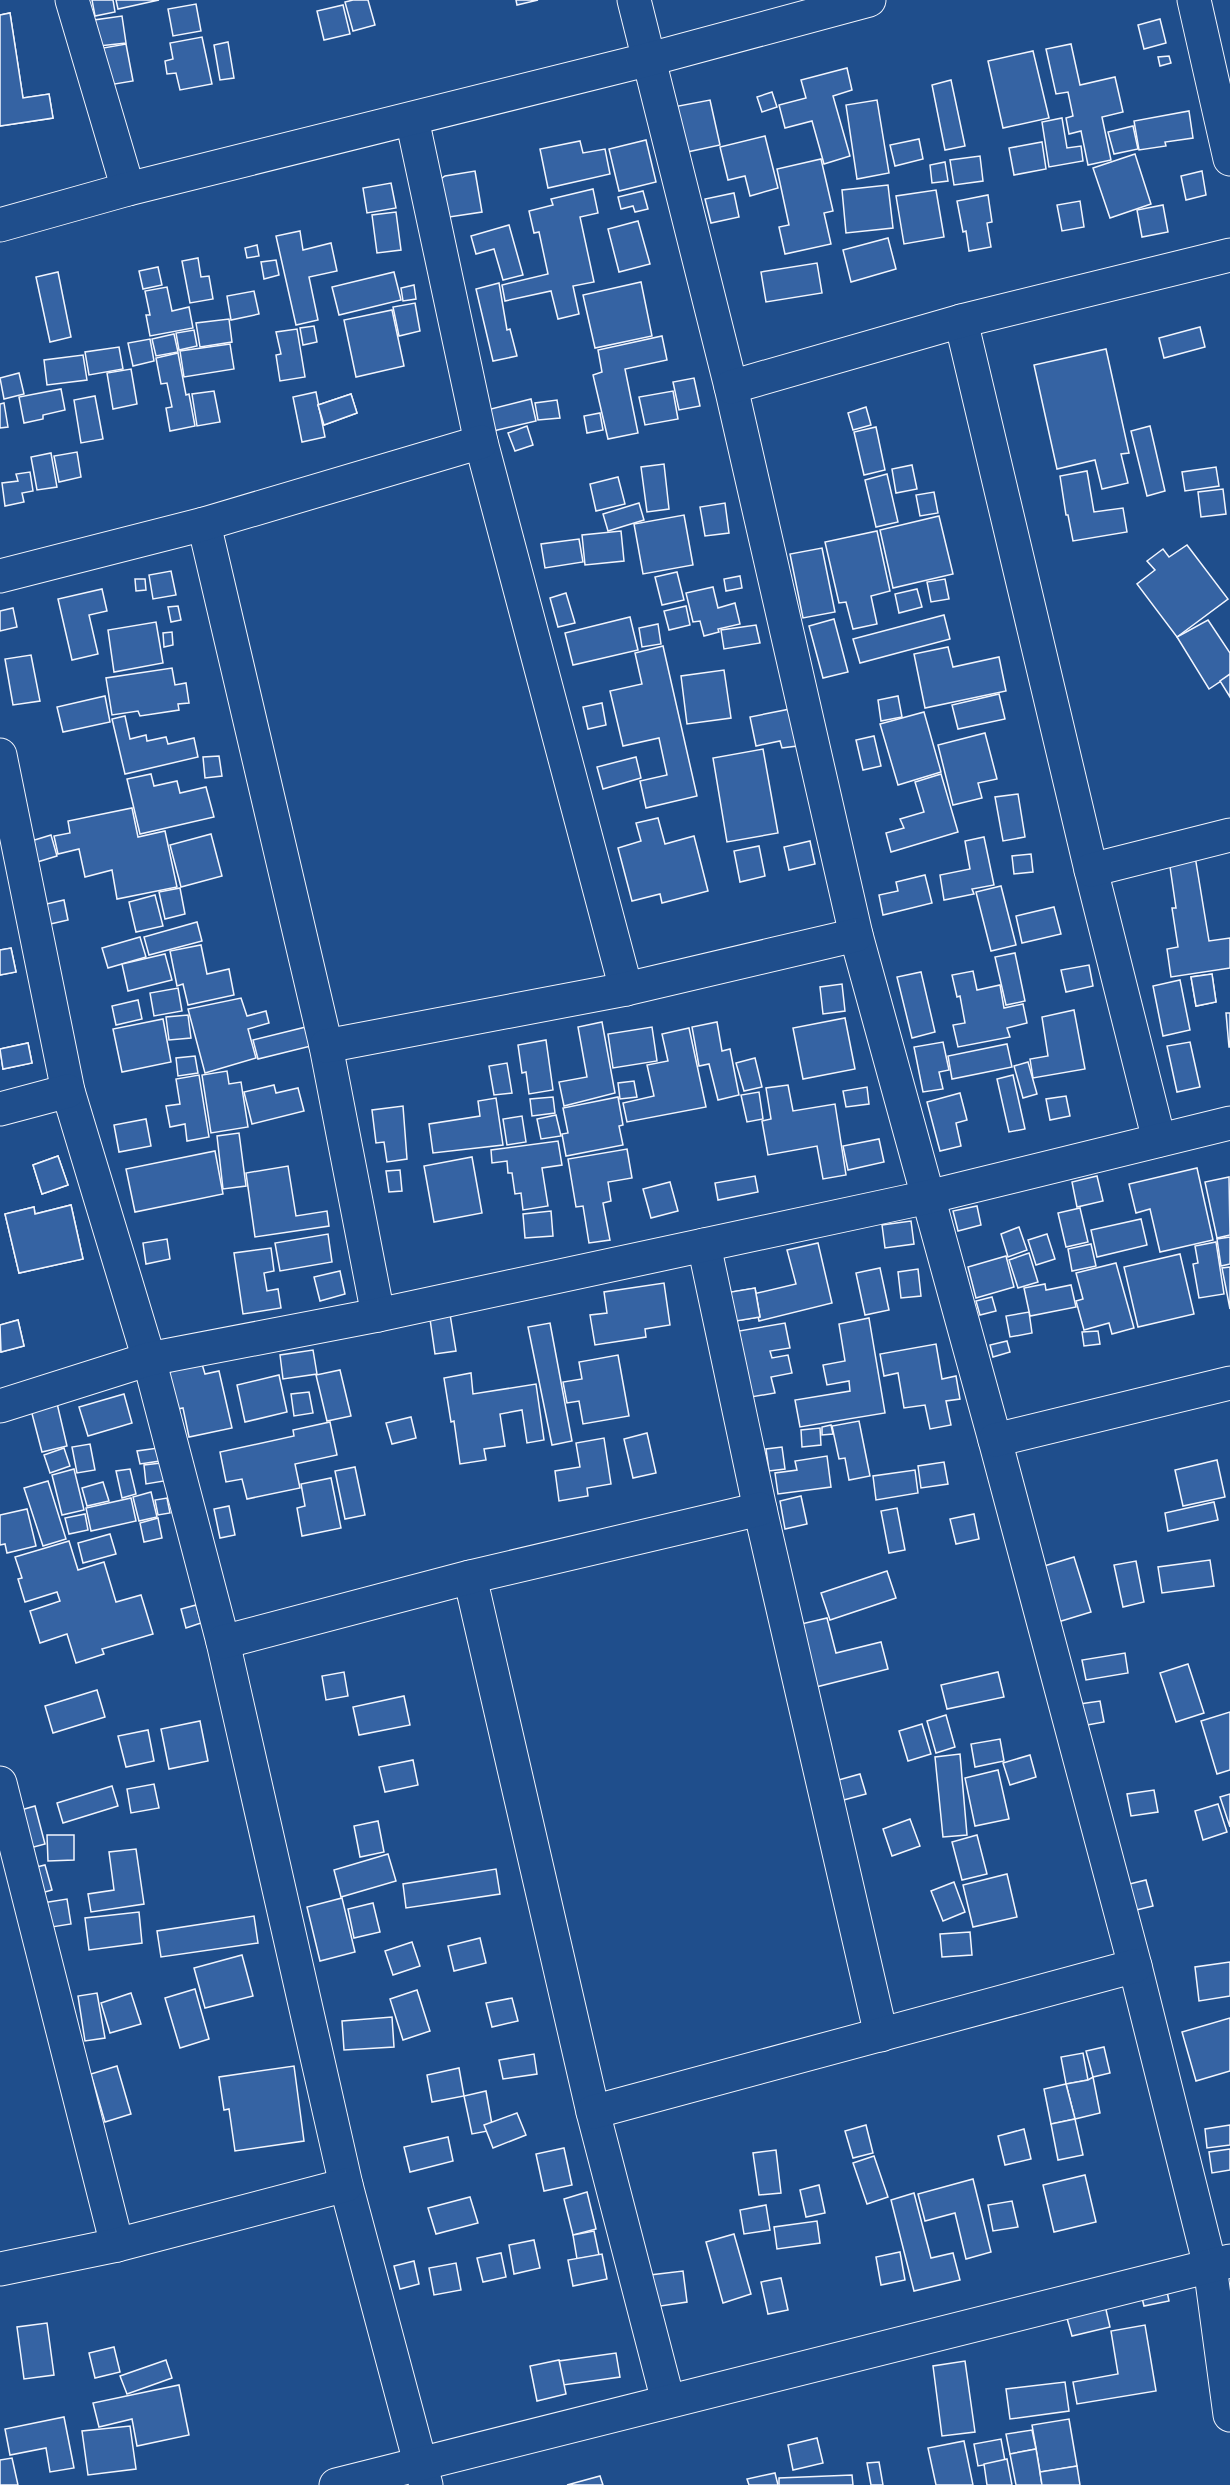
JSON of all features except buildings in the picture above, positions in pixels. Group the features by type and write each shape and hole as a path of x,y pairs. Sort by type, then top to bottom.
{"street":[{"path":"72,0 128,189"},
{"path":"634,0 731,387 856,935 995,1440 1135,1966 1220,2263 1230,2415"},
{"path":"0,225 128,189 650,59 869,0"},
{"path":"1194,0 1230,159"},
{"path":"412,119 482,442 626,989"},
{"path":"731,387 961,321 1230,255"},
{"path":"961,321 1091,870 1159,1140"},
{"path":"0,576 204,524 482,442"},
{"path":"204,524 326,1046 378,1315"},
{"path":"0,755 68,1091 149,1359 223,1642 346,2185 423,2475"},
{"path":"1091,870 1230,835"},
{"path":"326,1046 626,989 856,935"},
{"path":"0,1109 68,1091"},
{"path":"0,1406 149,1359 378,1315 928,1197 1230,1123"},
{"path":"704,1245 759,1509 881,2035"},
{"path":"995,1440 1228,1393"},
{"path":"223,1642 470,1577 759,1509"},
{"path":"470,1577 593,2112 668,2401"},
{"path":"0,1783 117,2245"},
{"path":"593,2112 1135,1966"},
{"path":"0,2269 117,2245 346,2185"},
{"path":"336,2485 423,2475 668,2401 1220,2263"}]}
